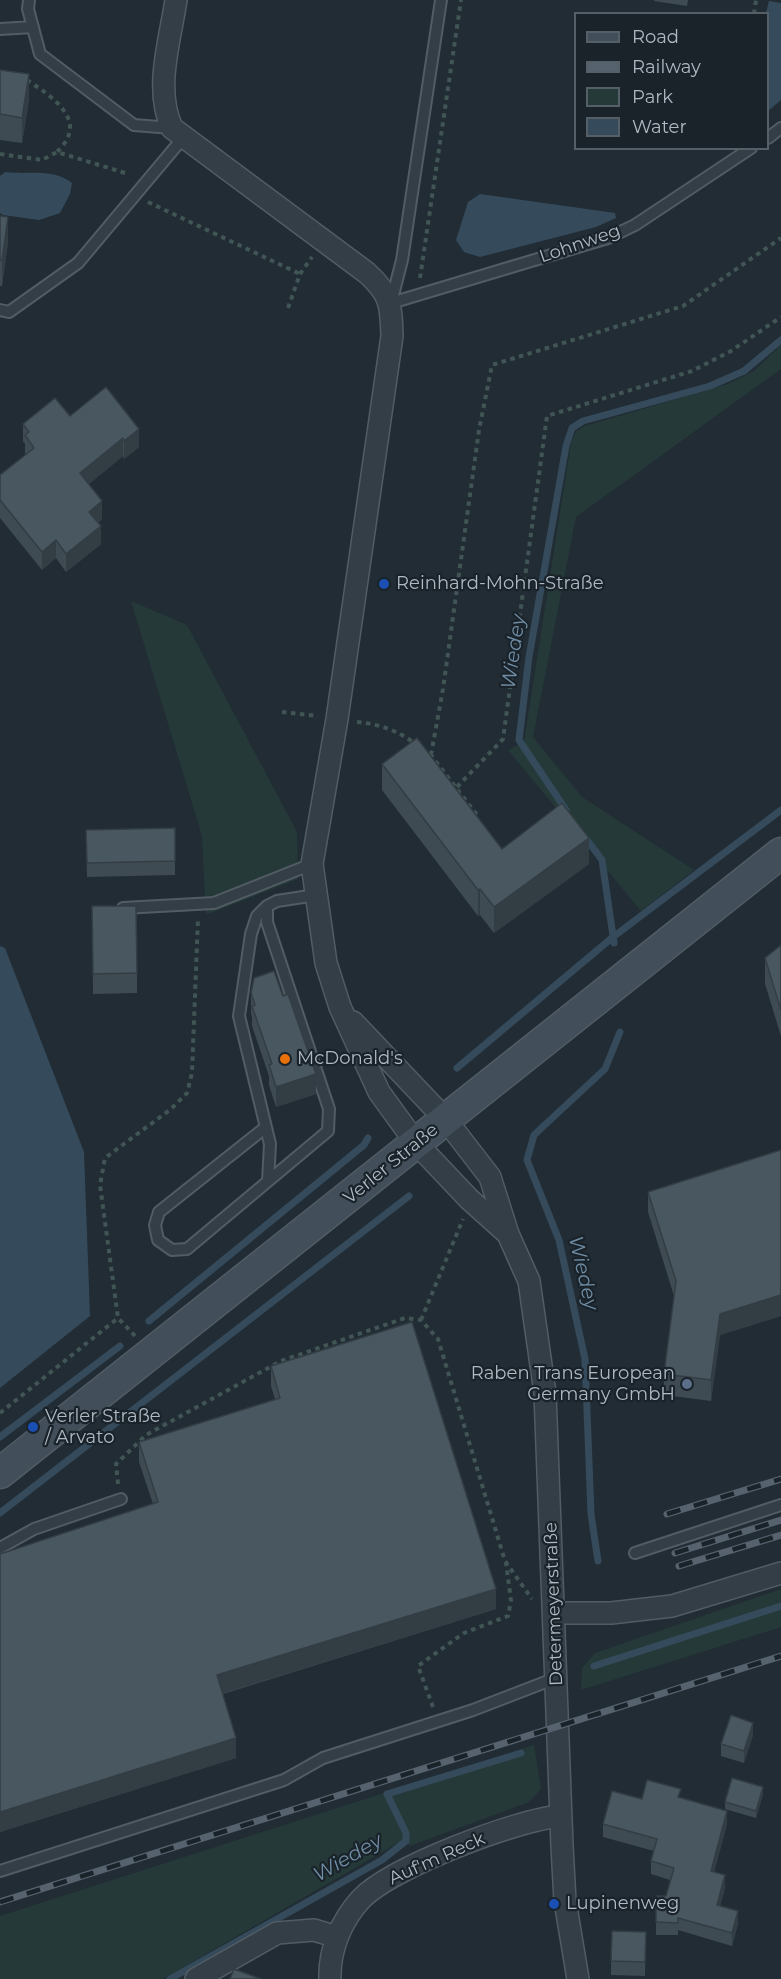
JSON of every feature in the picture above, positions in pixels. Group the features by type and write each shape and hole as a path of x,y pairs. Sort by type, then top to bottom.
{"main road":[{"name":"Verler Straße","path":"0,1473 781,853"}],"street":[{"path":"176,0 163,93 164,111 178,133 374,280 391,303 392,336 337,719 312,864 326,963 340,1008 379,1092 416,1143"},
{"path":"340,1008 446,1120"},
{"name":"Determeyerstraße","path":"446,1120 490,1177 508,1234 529,1281 545,1393 560,1816 565,1901 578,1979"},
{"name":"Determeyerstraße","path":"416,1143 469,1199 508,1234"},
{"path":"554,1613 611,1613 672,1606 781,1573"},
{"name":"Auf'm Reck","path":"330,1979 330,1963 337,1937 361,1900 399,1872 479,1838 560,1816"},
{"path":"196,1979 277,1933 314,1929 337,1937"}],"lane":[{"path":"0,310 9,312 78,262 134,196 178,133 134,125 40,54 28,9 30,0"},
{"path":"391,303 402,260 441,0"},
{"path":"0,29 33,27"},
{"path":"769,137 781,128"},
{"name":"Lohnweg","path":"391,303 608,238 635,225 749,150"},
{"path":"111,909 214,903 312,864"},
{"path":"268,1181 270,1144 239,1016 250,934 257,916 267,906 277,901 316,895"},
{"path":"266,1127 159,1212 155,1225 158,1240 172,1250 187,1249 328,1131 329,1108 267,922 267,906"},
{"path":"0,1548 34,1529 120,1499"},
{"path":"635,1553 781,1505"},
{"path":"0,1871 284,1780 322,1758 439,1721 556,1678"}],"path":[{"path":"417,295 461,0"},
{"path":"0,154 42,160 57,152 69,135 68,122 61,105 21,76"},
{"path":"57,152 125,173"},
{"path":"134,196 300,274"},
{"path":"430,755 443,689 479,430 492,365 683,306 781,238"},
{"path":"288,308 300,274 323,241"},
{"path":"457,787 503,739 547,416 692,371 731,351 781,317"},
{"path":"282,712 308,715"},
{"path":"337,719 375,724 404,735 430,755 477,815"},
{"path":"152,1354 118,1318 100,1185 105,1158 171,1110 187,1094 192,1074 198,904"},
{"path":"421,1320 464,1217"},
{"path":"120,1499 116,1464 146,1435 281,1361 405,1317 421,1320 438,1339 506,1561 511,1601 508,1616 464,1633 418,1666 439,1721"},
{"path":"0,1413 118,1318"},
{"path":"506,1561 531,1598 554,1613"}],"green space":[{"path":"781,345 781,369 576,517 533,737 582,797 694,870 641,911 508,750 524,742 571,443 576,431 585,426 728,384 754,371"},
{"path":"131,601 187,625 297,832 298,879 206,915 202,836"},
{"path":"781,1589 781,1627 581,1690 582,1668 595,1653"},
{"path":"534,1745 541,1789 529,1802 410,1846 403,1840 163,1979 0,1979 0,1916"}],"water":[{"path":"769,1 781,3 781,100 769,110 769,12 766,12"},
{"path":"5,172 56,175 72,183 70,194 60,213 39,220 3,215 0,213 0,176"},
{"path":"480,194 615,213 616,218 596,227 480,257 464,252 456,240 468,202"},
{"path":"0,946 5,948 84,1152 90,1316 0,1388"}],"building":[{"path":"0,70 29,74 22,118 0,114"},
{"path":"0,216 8,217 2,260 0,260"},
{"path":"106,387 139,429 124,441 123,438 80,473 102,501 89,512 101,526 66,554 56,540 42,552 0,500 0,475 34,448 25,435 29,432 23,424 55,398 70,416"},
{"path":"417,738 502,849 562,803 589,838 494,907 480,889 478,890 382,764"},
{"path":"175,828 175,861 87,863 86,830"},
{"path":"92,906 136,906 137,973 93,974"},
{"path":"781,945 781,1010 765,958"},
{"path":"274,971 283,996 288,994 316,1074 276,1087 269,1065 272,1064 252,1006 255,1005 251,993 254,978"},
{"path":"781,1150 781,1295 720,1314 711,1380 664,1374 676,1281 648,1192"},
{"path":"412,1322 496,1589 217,1675 236,1738 0,1812 0,1554 158,1502 139,1442 280,1398 271,1366"},
{"path":"731,1715 753,1723 744,1751 721,1744"},
{"path":"732,1778 763,1787 756,1811 725,1802"},
{"path":"647,1780 681,1789 678,1797 727,1811 711,1871 725,1875 717,1905 738,1911 732,1933 678,1918 678,1923 656,1922 656,1896 666,1896 674,1868 651,1861 657,1839 603,1824 612,1791 642,1799"},
{"path":"612,1931 646,1932 645,1962 611,1961"},
{"path":"234,1969 261,1979 230,1979"}],"waterway":[{"name":"Wiedey","path":"566,810 519,740 529,657 566,446 572,428 583,421 710,386 744,371 781,340"},
{"name":"Wiedey","path":"457,1068 613,937 781,810"},
{"name":"Wiedey","path":"584,836 602,860 614,943"},
{"name":"Wiedey","path":"598,1561 591,1514 585,1359 559,1240 527,1160 534,1135 605,1069 620,1032"},
{"path":"149,1321 364,1145 368,1138"},
{"path":"0,1513 409,1196"},
{"path":"0,1437 120,1346"},
{"path":"594,1666 781,1606"},
{"name":"Wiedey","path":"170,1979 382,1860 406,1841 406,1833 387,1794 521,1753"}],"railway":[{"path":"667,1514 781,1479"},
{"path":"675,1553 781,1520"},
{"path":"679,1566 781,1535"},
{"path":"0,1902 781,1656"}],"place":[{"name":"Reinhard-Mohn-Straße","path":"384,584"},
{"name":"McDonald's","path":"285,1059"},
{"name":"Raben Trans European Germany GmbH","path":"687,1384"},
{"name":"Verler Straße / Arvato","path":"33,1427"},
{"name":"Lupinenweg","path":"554,1904"}]}
